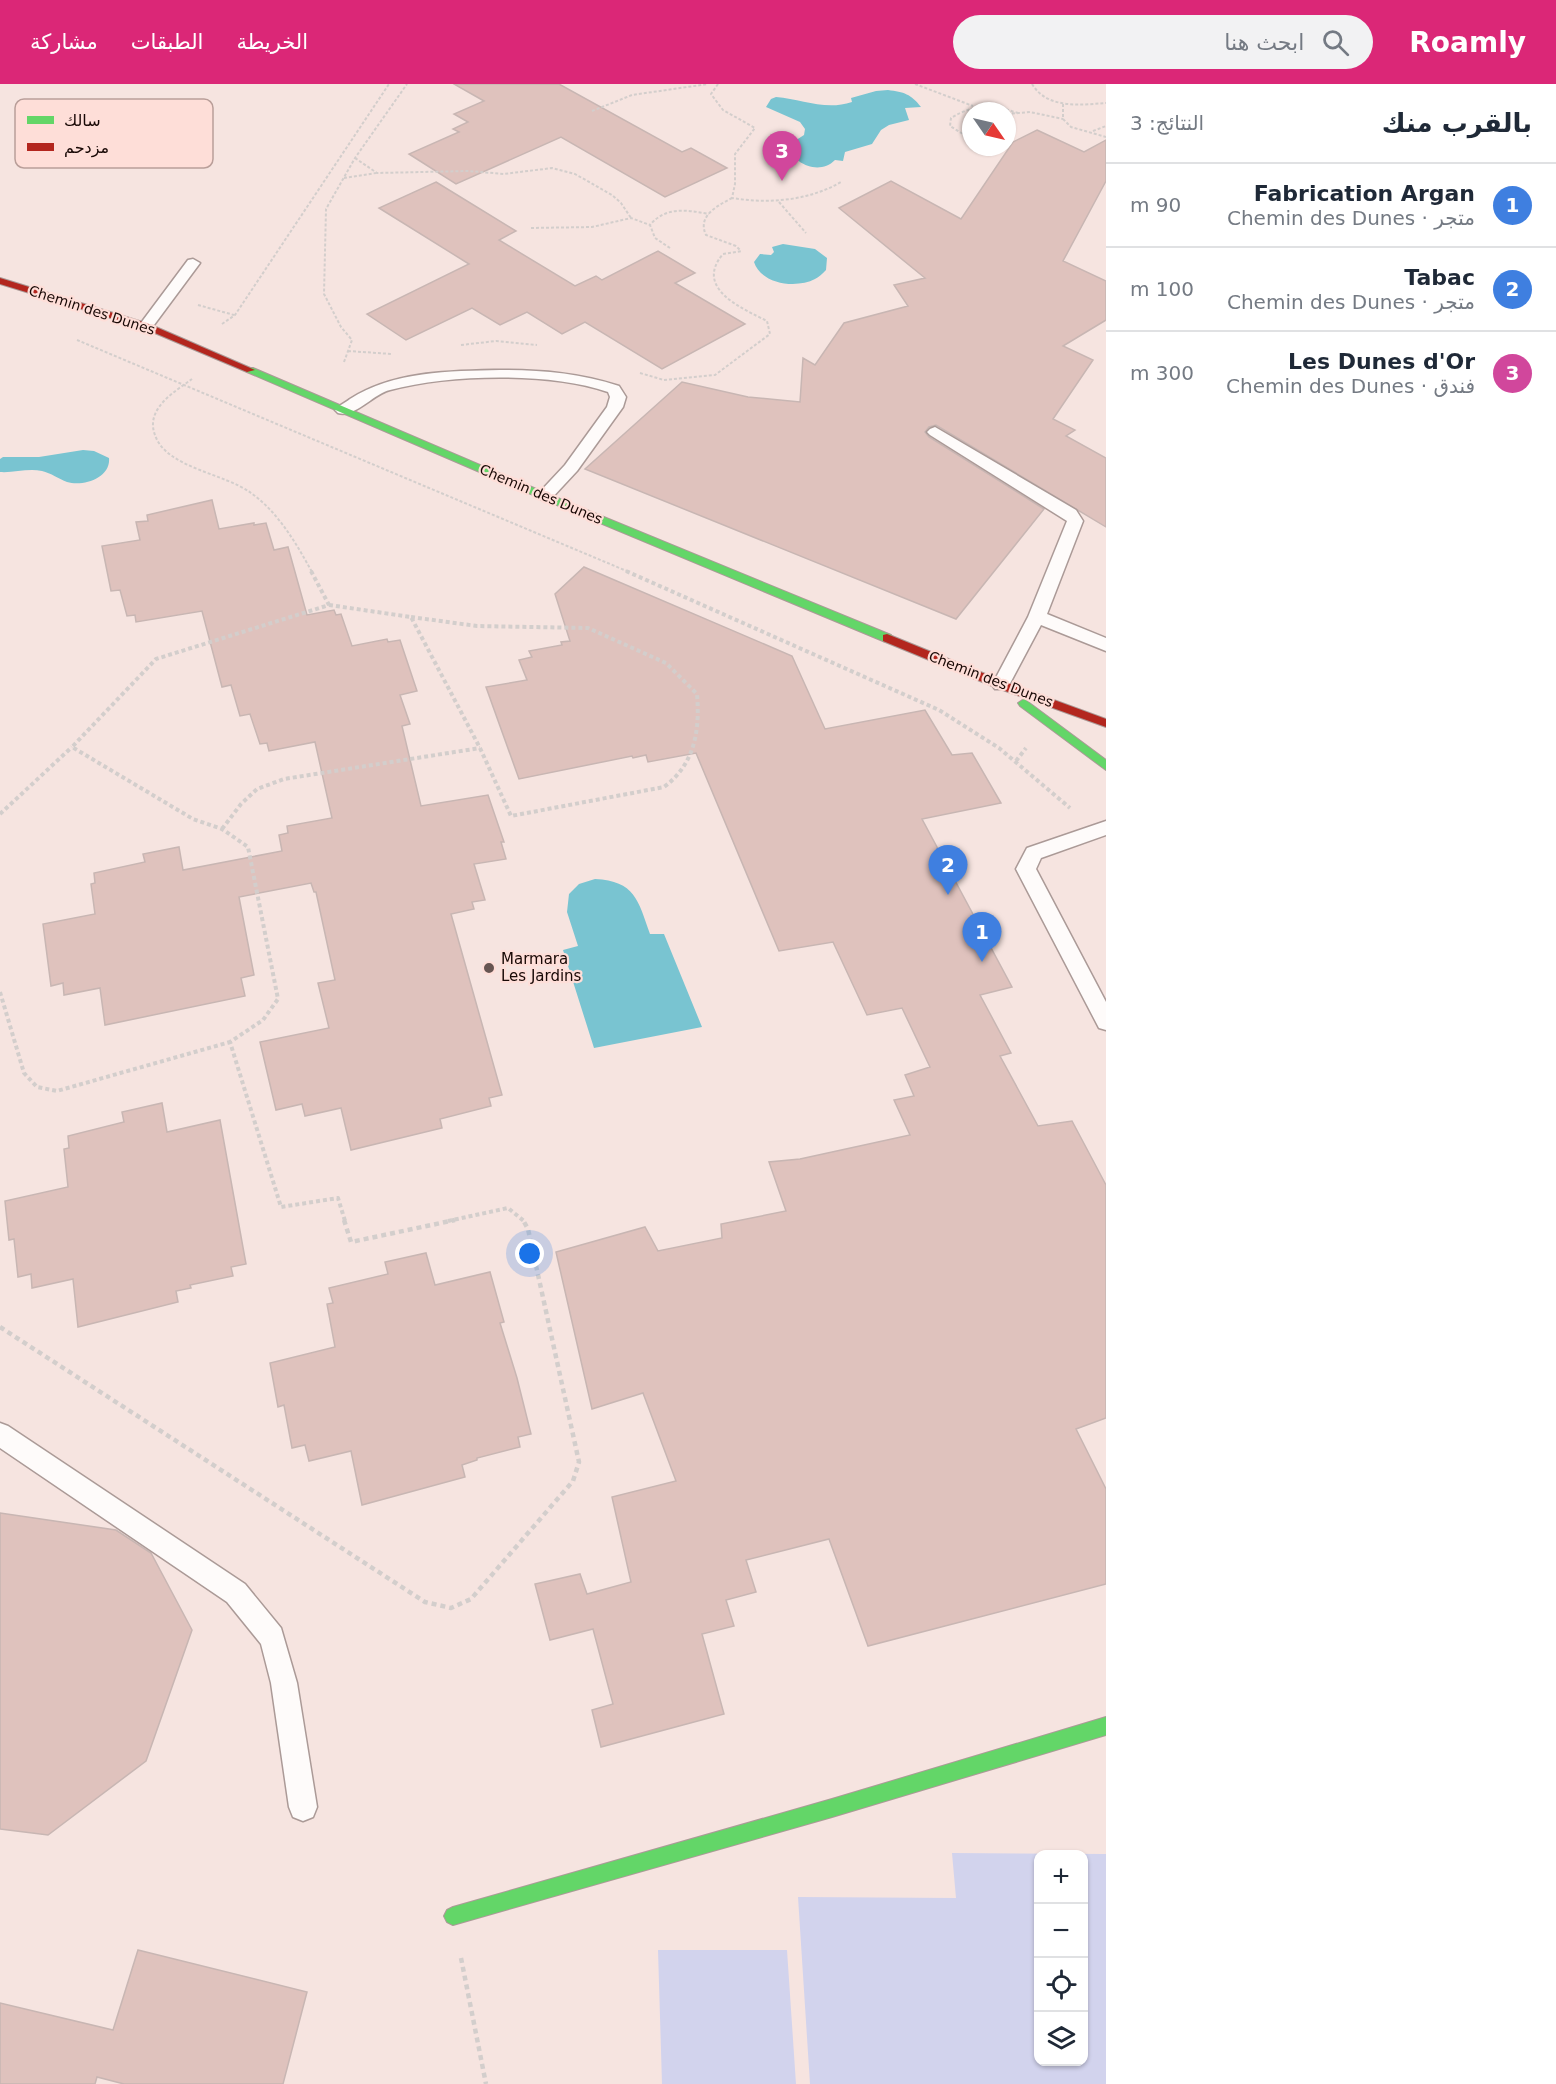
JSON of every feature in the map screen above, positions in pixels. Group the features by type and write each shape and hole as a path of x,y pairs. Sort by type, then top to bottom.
{"street":[{"name":"Chemin des Dunes","path":"0,281 146,326 544,496 1001,685 1106,723"},
{"path":"1001,685 1106,766"},
{"name":"Chemin des Dunes","path":"1081,714 1106,729"},
{"path":"453,1916 832,1808 1106,1726"}],"lane":[{"path":"146,326 193,263"},
{"path":"343,410 380,388 434,378 535,375 582,378 598,381 614,389 618,397 615,407 571,468 544,496"},
{"path":"935,432 1070,514 1075,521 1037,617 1001,685"},
{"path":"1037,617 1106,645"},
{"path":"1101,829 1034,853 1026,869 1106,1022"},
{"path":"0,1434 236,1593 272,1637 284,1683 303,1808"}],"path":[{"path":"329,605 305,560 281,525 251,493 220,475 181,462 165,452 155,440 151,422 157,409 186,383 232,348 214,337 213,330 235,315 388,84"},
{"path":"344,362 352,340 341,327 324,294 326,209 355,158 406,84"},
{"path":"592,111 632,95 708,84"},
{"path":"718,84 711,94 713,101 728,113 755,128 735,154 735,184 732,198"},
{"path":"915,84 962,102"},
{"path":"1032,84 1049,99 1063,104 1106,103"},
{"path":"1063,104 1063,119"},
{"path":"1018,113 1030,112 1063,119 1071,127 1106,137"},
{"path":"962,113 951,118 950,126 962,134"},
{"path":"1093,132 1106,126"},
{"path":"355,158 377,173"},
{"path":"344,178 377,173 468,171 504,174 552,168 575,174 612,195 621,203 631,218"},
{"path":"630,369 664,380 715,375 770,334 767,321 723,295 713,279 714,266 723,254 742,251 736,246 706,235 702,227 703,220 718,205 732,198 755,203 779,202 841,182"},
{"path":"779,202 806,233"},
{"path":"650,225 660,213 682,208 709,214"},
{"path":"531,228 592,227 631,218 650,225 655,238 670,248"},
{"path":"68,336 186,383 567,545 938,709 994,744 1101,829"},
{"path":"452,346 496,341 537,345"},
{"path":"348,351 394,355"},
{"path":"0,814 72,747 156,659 329,605 411,616 477,626 588,628 666,663 697,694 697,732 690,756 678,779 664,787 511,816 480,748 411,616"},
{"path":"0,992 24,1073 37,1087 57,1091 230,1042 263,1020 278,999 249,847 222,829 193,819 72,747"},
{"path":"222,829 241,804 257,789 284,779 480,748"},
{"path":"0,1327 425,1602 451,1608 471,1599 573,1481 579,1462 528,1229 524,1220 508,1208 351,1242 338,1198 280,1207 230,1042"},
{"path":"453,1916 486,2084"}],"shaded area":[{"path":"952,1853 1034,1854 1034,2066 1088,2066 1088,1854 1106,1854 1106,2084 810,2084 798,1897 956,1898"},
{"path":"658,1950 787,1950 796,2084 662,2084"}],"water":[{"path":"888,90 907,94 921,107 905,108 909,120 889,125 881,130 872,144 845,152 843,161 835,160 822,167 801,163 787,146 804,135 805,129 800,122 766,107 771,99 776,97 832,105 852,102 851,98"},
{"path":"783,244 815,249 827,258 826,270 815,279 798,284 771,280 758,269 754,262 760,254 771,255 774,252 772,247"},
{"path":"83,450 94,451 109,458 106,471 88,482 67,482 37,470 0,472 0,459 3,457 39,457"},
{"path":"595,879 627,888 638,902 650,934 664,934 702,1027 594,1048 563,950 578,946 567,912 569,894 579,884"}],"building":[{"path":"454,84 559,84 682,152 691,148 727,168 665,197 561,137 456,184 409,154 459,132 453,129 468,122 454,114 484,101"},
{"path":"1037,130 1084,152 1106,140 1106,181 1063,261 1106,281 1106,320 1063,346 1093,360 1053,419 1075,430 1066,436 1106,458 1106,527 936,425 929,427 925,432 929,437 1044,509 956,619 585,469 682,382 748,397 800,402 803,358 815,365 844,323 908,306 894,285 925,278 839,208 891,181 961,219 1004,156 1016,156 1016,140"},
{"path":"436,182 516,231 499,240 575,286 596,276 602,280 658,251 695,273 675,283 745,324 662,369 585,322 562,334 527,312 500,325 472,308 406,340 367,314 469,264 379,208"},
{"path":"212,500 219,529 266,523 274,550 288,547 307,615 334,610 336,615 341,614 352,646 387,639 388,642 400,640 417,691 400,695 410,724 402,726 421,806 488,795 504,842 501,842 506,859 474,864 485,900 472,902 474,909 451,914 502,1095 489,1098 491,1106 440,1119 442,1128 351,1150 341,1108 305,1116 302,1104 276,1110 260,1042 329,1028 318,983 335,980 316,892 311,883 239,897 254,975 241,978 245,996 105,1025 100,988 64,995 63,983 51,986 43,924 95,914 91,884 95,883 94,873 145,862 143,854 179,847 183,870 282,851 279,835 288,833 287,826 332,818 315,742 269,751 267,743 260,744 250,714 240,716 231,685 222,687 202,611 136,622 135,615 127,616 120,590 111,591 102,546 140,540 136,522 148,521 147,515"},
{"path":"584,567 792,656 825,729 925,710 952,755 972,753 1001,803 922,819 1012,987 980,995 1011,1053 1000,1056 1038,1126 1072,1121 1106,1185 1106,1418 1076,1429 1106,1489 1106,1584 868,1646 829,1539 746,1560 756,1592 726,1600 734,1626 702,1634 724,1714 601,1747 592,1710 613,1704 593,1629 550,1640 535,1584 580,1574 587,1594 631,1582 612,1497 676,1481 643,1393 592,1409 556,1252 645,1227 658,1251 722,1238 721,1224 786,1211 769,1162 800,1159 910,1135 894,1100 914,1096 905,1075 930,1067 902,1008 867,1015 833,942 779,951 696,753 648,762 646,755 633,758 632,756 519,779 486,687 527,680 519,660 532,657 529,651 562,645 561,642 570,641 555,594"},
{"path":"162,1103 167,1132 220,1120 246,1264 231,1267 233,1276 190,1285 191,1288 176,1291 178,1302 78,1327 73,1279 32,1288 31,1274 18,1277 14,1239 9,1240 5,1201 68,1187 64,1149 69,1148 68,1136 124,1122 122,1112"},
{"path":"426,1253 435,1285 490,1272 504,1322 500,1323 531,1434 518,1437 520,1447 477,1458 477,1460 462,1465 465,1477 362,1505 351,1451 309,1461 305,1445 292,1448 284,1405 278,1407 270,1363 335,1347 327,1304 333,1303 329,1288 388,1274 385,1262"},
{"path":"0,1513 116,1530 151,1553 192,1630 146,1761 48,1835 0,1829"},
{"path":"138,1950 307,1992 283,2084 124,2084 97,2077 95,2084 0,2084 0,2003 113,2030"}],"traffic: fast":[{"path":"250,370 544,496 887,638"},
{"path":"1024,703 1106,766"},
{"path":"453,1916 832,1808 1106,1726"}],"traffic: jam":[{"path":"0,281 146,326 250,370"},
{"path":"887,638 1001,685 1106,723"}],"place":[{"name":"Les Dunes d'Or","path":"782,181"},
{"name":"Tabac","path":"948,895"},
{"name":"Fabrication Argan","path":"982,962"},
{"name":"Marmara Les Jardins","path":"489,968"}]}
